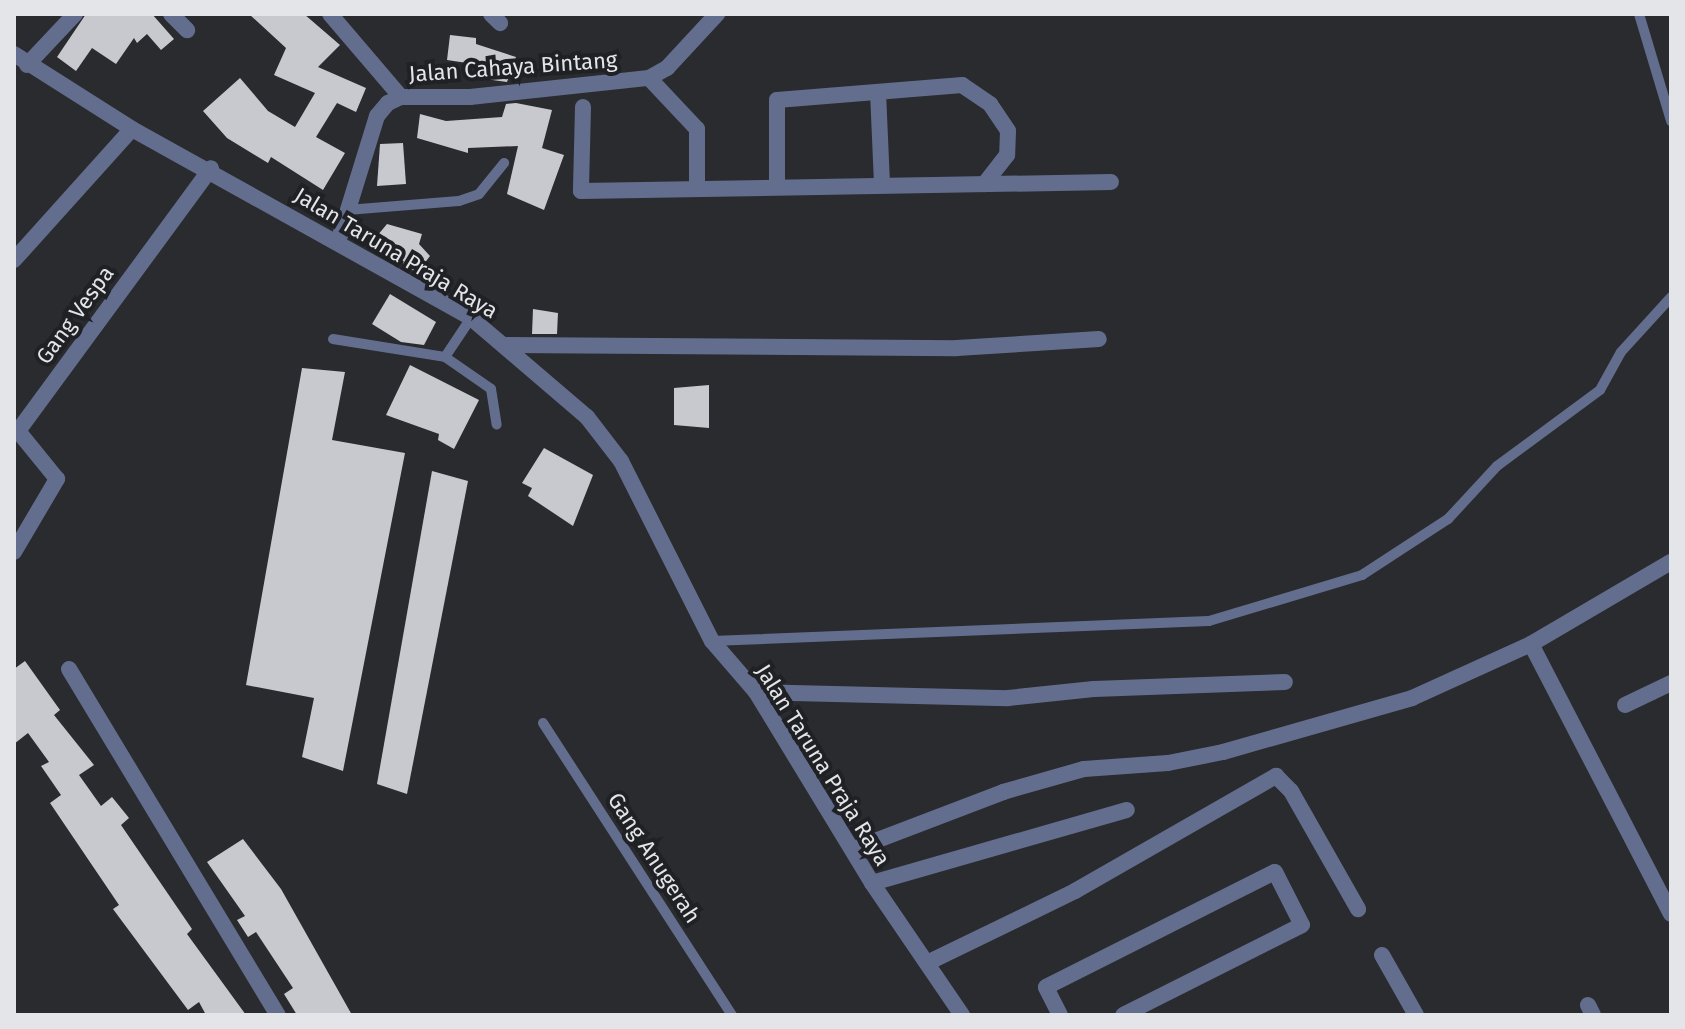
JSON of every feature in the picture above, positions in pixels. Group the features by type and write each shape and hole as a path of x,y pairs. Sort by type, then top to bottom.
{"street":[{"path":"20,60 75,14"},
{"path":"171,14 187,30"},
{"path":"330,14 401,97"},
{"name":"Jalan Cahaya Bintang","path":"338,242 377,116 401,97 470,97 649,78 667,68 717,14"},
{"name":"Jalan Taruna Praja Raya","path":"20,60 132,129 211,168 471,318 505,345 606,439 712,641 756,692 872,883 962,1015"},
{"path":"649,78 697,129 697,188"},
{"path":"777,187 777,100 962,85 990,104 1008,131 1007,155 984,184"},
{"path":"878,92 882,185"},
{"path":"583,107 581,191 1111,182"},
{"path":"14,260 132,129"},
{"name":"Gang Vespa","path":"14,552 52,487 54,469 16,429 211,168"},
{"path":"505,345 957,348 1099,339"},
{"path":"854,849 1003,792 1084,769 1195,757 1384,707 1531,644 1671,562"},
{"path":"1531,644 1671,914"},
{"path":"69,669 278,1015"},
{"path":"756,692 1008,698 1094,689 1285,682"},
{"path":"1625,705 1671,683"},
{"path":"927,963 1075,891 1276,776 1291,791 1358,909"},
{"path":"872,883 1127,810"},
{"path":"1060,1015 1046,987 1275,872 1302,925 1123,1015"},
{"path":"1382,955 1416,1015"}],"lane":[{"path":"1639,14 1671,121"},
{"path":"347,210 459,201 479,194 504,163"},
{"path":"712,641 1209,621 1362,575 1448,519 1497,466 1600,390 1621,352 1671,297"},
{"path":"445,357 471,318"},
{"path":"333,339 445,357 491,389 497,425"},
{"name":"Gang Anugerah","path":"543,723 732,1015"}],"building":[{"path":"86,14 152,14 174,39 161,50 147,34 137,43 134,38 116,64 92,48 76,71 57,57"},
{"path":"249,14 304,14 340,45 318,67 366,88 356,112 337,103 316,137 345,153 323,190 271,157 268,163 227,138 203,111 240,78 268,111 295,127 315,93 274,75 286,48"},
{"path":"450,35 476,38 476,44 516,57 507,82 485,79 487,66 447,60"},
{"path":"506,104 552,110 542,148 564,155 544,210 507,194 518,146 468,148 468,153 417,138 420,114 446,121 502,117"},
{"path":"403,143 406,184 377,186 380,144"},
{"path":"387,224 422,234 419,244 430,256 417,273 372,242"},
{"path":"390,294 436,322 424,345 401,342 372,324"},
{"path":"533,309 558,313 557,334 532,334"},
{"path":"410,365 479,400 454,449 438,440 439,434 386,415"},
{"path":"302,368 345,372 332,440 405,453 343,771 302,757 314,698 246,685"},
{"path":"709,385 709,428 674,425 674,388"},
{"path":"544,448 593,475 573,526 528,496 532,488 522,483"},
{"path":"432,471 468,481 407,794 377,784"},
{"path":"25,661 60,710 54,715 94,765 79,775 101,806 112,797 129,818 121,825 192,929 187,934 246,1015 206,1015 199,1002 188,1010 113,909 119,905 50,803 61,795 41,766 49,762 28,733 14,744 14,669"},
{"path":"243,839 281,889 352,1015 297,1015 284,994 293,988 256,932 248,937 237,920 245,916 207,862"}]}
